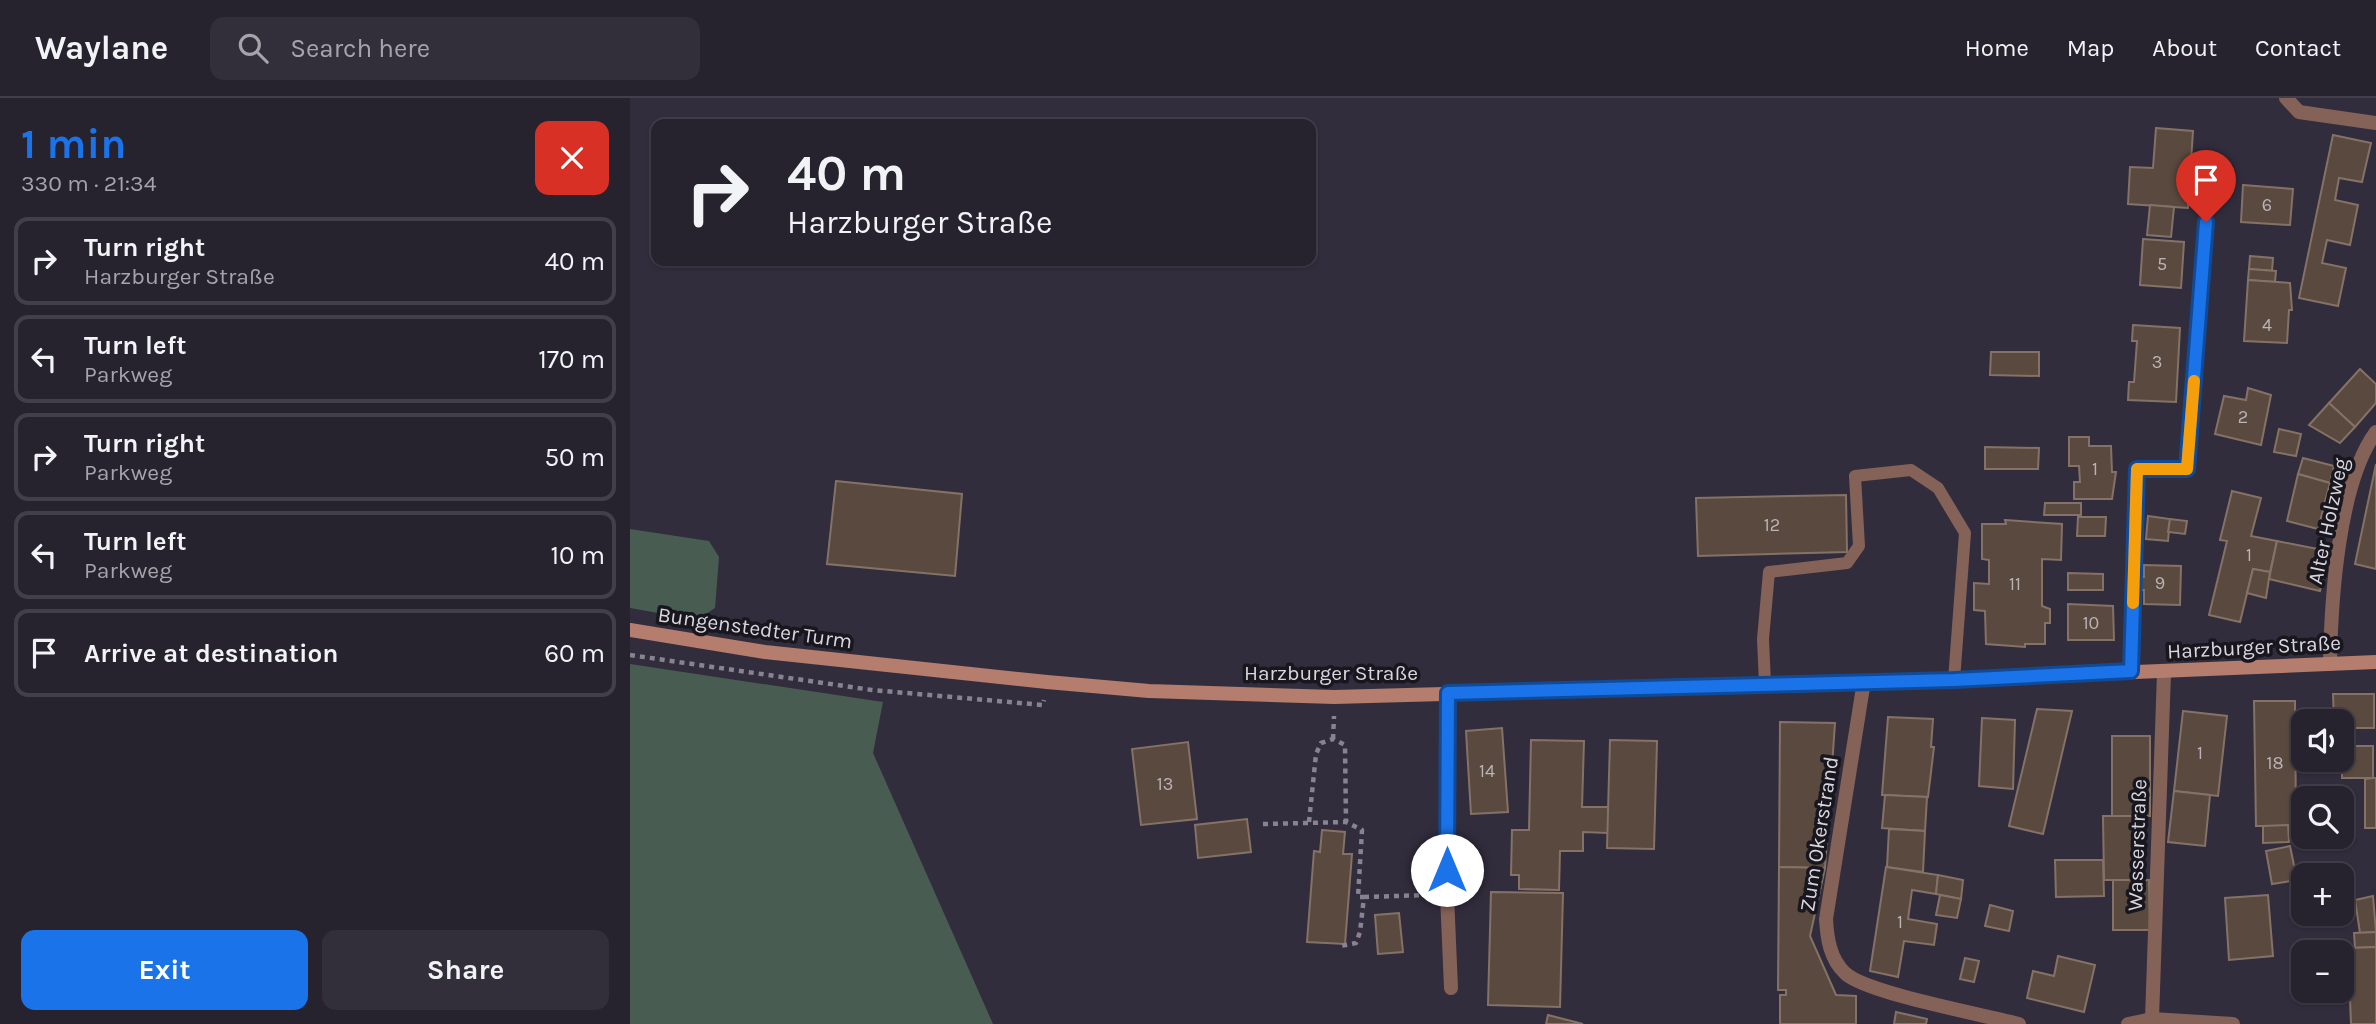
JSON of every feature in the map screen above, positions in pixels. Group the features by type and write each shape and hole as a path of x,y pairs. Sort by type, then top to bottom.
{"main road":[{"name":"Bungenstedter Turm","path":"630,630 875,666"},
{"name":"Harzburger Straße","path":"875,666 1149,691 1334,698 1954,680 2131,671 2164,673 2376,662"}],"street":[{"path":"2286,98 2299,112 2376,123"},
{"path":"2131,671 2137,469 2187,469 2206,222"},
{"name":"Alter Holzweg","path":"2330,664 2336,560 2361,459 2376,432"},
{"name":"Wasserstraße","path":"2152,1019 2164,673"},
{"name":"Zum Okerstrand","path":"1864,681 1826,919 1827,939 1834,957 1842,971 1865,986 2020,1024"},
{"path":"1448,693 1447,895 1451,988"},
{"path":"2129,1024 2152,1019 2233,1024"}],"lane":[{"path":"1765,684 1762,639 1769,572 1847,563 1859,546 1854,476 1911,470 1938,488 1965,533 1954,680"}],"path":[{"path":"1308,822 1316,754 1321,743 1333,739 1345,745 1346,822"},
{"path":"1263,824 1346,822 1362,830 1358,897 1447,895"},
{"path":"1340,946 1356,943 1364,897"}],"green space":[{"path":"630,529 709,541 719,557 715,608 697,620 630,608"},
{"path":"630,664 883,702 873,753 993,1024 630,1024"}],"building":[{"path":"2156,128 2193,131 2188,208 2128,204 2130,167 2153,168"},
{"path":"2333,135 2371,143 2362,182 2339,178 2335,200 2358,205 2350,245 2327,240 2322,263 2346,268 2338,306 2299,298"},
{"path":"2243,185 2293,189 2290,225 2241,222"},
{"path":"2150,205 2174,207 2171,237 2147,235"},
{"path":"2143,239 2184,242 2181,288 2140,285"},
{"path":"2250,256 2273,258 2272,271 2249,269"},
{"path":"2249,269 2276,271 2275,282 2248,280"},
{"path":"2248,280 2290,283 2292,310 2289,310 2287,343 2244,341"},
{"path":"2133,325 2180,328 2176,402 2128,400 2129,382 2134,382 2137,341 2132,341"},
{"path":"1991,352 2039,352 2039,376 1990,375"},
{"path":"2360,369 2376,384 2376,403 2355,427 2329,403"},
{"path":"2248,388 2271,395 2261,445 2215,434 2224,396 2246,400"},
{"path":"2329,403 2355,427 2340,443 2309,425"},
{"path":"2279,429 2301,434 2296,456 2274,452"},
{"path":"2069,437 2089,437 2089,446 2111,446 2112,472 2116,472 2112,499 2074,499 2074,482 2080,482 2079,466 2069,466"},
{"path":"1985,447 2039,448 2038,469 1985,469"},
{"path":"2303,458 2334,466 2330,483 2298,474"},
{"path":"2376,464 2376,569 2355,564"},
{"path":"2298,474 2330,483 2318,529 2287,521"},
{"path":"836,481 962,494 955,576 827,564"},
{"path":"2232,491 2261,498 2251,536 2277,541 2270,572 2253,569 2240,622 2209,615 2227,541 2220,540"},
{"path":"1846,495 1847,552 1698,556 1696,498"},
{"path":"2045,503 2081,503 2081,515 2044,515"},
{"path":"2148,516 2170,519 2168,541 2146,539"},
{"path":"2078,517 2106,517 2105,536 2077,536"},
{"path":"2170,519 2187,521 2185,534 2168,532"},
{"path":"2005,520 2062,524 2061,560 2042,559 2042,606 2050,609 2050,623 2045,623 2045,644 2025,644 2025,647 1986,644 1985,611 1974,610 1974,583 1989,584 1989,560 1982,559 1982,524 2006,524"},
{"path":"2277,541 2328,551 2320,591 2269,579"},
{"path":"2144,565 2181,566 2180,605 2144,604 2144,590 2138,590 2138,577 2144,577"},
{"path":"2253,569 2270,572 2266,598 2247,593"},
{"path":"2068,573 2103,574 2103,590 2068,590"},
{"path":"2068,604 2113,606 2114,640 2068,640"},
{"path":"2333,694 2374,694 2374,728 2354,728 2354,709 2334,709"},
{"path":"2254,701 2295,701 2295,709 2291,709 2291,772 2296,772 2296,786 2291,786 2291,826 2256,826"},
{"path":"2037,709 2072,711 2043,834 2009,826"},
{"path":"2183,711 2227,716 2218,796 2174,791"},
{"path":"1888,717 1933,719 1931,747 1934,747 1928,797 1882,795"},
{"path":"1982,718 2015,720 2013,789 1979,786"},
{"path":"1780,722 1835,723 1825,868 1779,867"},
{"path":"1502,728 1508,812 1471,814 1466,731"},
{"path":"2112,736 2150,736 2150,816 2112,816"},
{"path":"1531,740 1584,741 1582,807 1608,807 1608,833 1583,832 1583,851 1560,851 1559,890 1519,889 1519,875 1511,875 1512,830 1529,830"},
{"path":"1610,740 1657,741 1654,849 1607,848"},
{"path":"1188,742 1197,819 1141,825 1132,749"},
{"path":"2354,746 2373,746 2373,778 2342,778 2342,772 2354,772"},
{"path":"2376,778 2376,828 2365,828 2365,779"},
{"path":"2174,791 2210,795 2205,846 2168,842"},
{"path":"1885,795 1927,797 1925,831 1882,828"},
{"path":"2103,816 2142,816 2142,880 2104,880"},
{"path":"1247,819 1251,852 1198,858 1195,825"},
{"path":"2288,825 2289,842 2263,843 2263,826"},
{"path":"1889,829 1925,831 1923,872 1887,867"},
{"path":"1322,830 1345,832 1343,854 1352,854 1345,944 1307,942 1314,851 1320,852"},
{"path":"2290,846 2294,863 2291,863 2291,881 2272,884 2266,851"},
{"path":"2055,860 2103,860 2104,896 2056,897"},
{"path":"1779,867 1825,868 1810,936 1836,995 1856,996 1856,1024 1780,1024 1780,995 1786,995 1786,990 1778,990"},
{"path":"1886,867 1938,875 1936,894 1912,890 1908,919 1937,924 1934,945 1904,941 1898,977 1870,971"},
{"path":"1938,875 1963,880 1961,899 1936,894"},
{"path":"2113,880 2149,880 2150,930 2113,930"},
{"path":"1491,892 1563,893 1560,1007 1488,1005"},
{"path":"1940,895 1961,899 1957,918 1936,915"},
{"path":"2268,895 2273,956 2229,960 2225,898"},
{"path":"2373,896 2376,932 2360,933 2355,900"},
{"path":"1990,905 2013,911 2009,931 1985,926"},
{"path":"1399,913 1403,952 1378,954 1375,915"},
{"path":"2376,932 2376,947 2355,948 2354,933"},
{"path":"2376,947 2376,1024 2351,1024 2350,1003 2354,1003 2354,948"},
{"path":"2058,956 2095,965 2084,1012 2027,998 2033,971 2054,976"},
{"path":"1965,958 1979,961 1974,982 1960,979"},
{"path":"1896,1012 1927,1019 1926,1024 1894,1024"},
{"path":"1548,1015 1583,1024 1546,1024"}],"slow traffic":[{"path":"2133,603 2137,469 2187,469 2194,381"}],"route":[{"path":"1447,870 1448,693 1954,680 2131,671 2137,469 2187,469 2206,222"}]}
